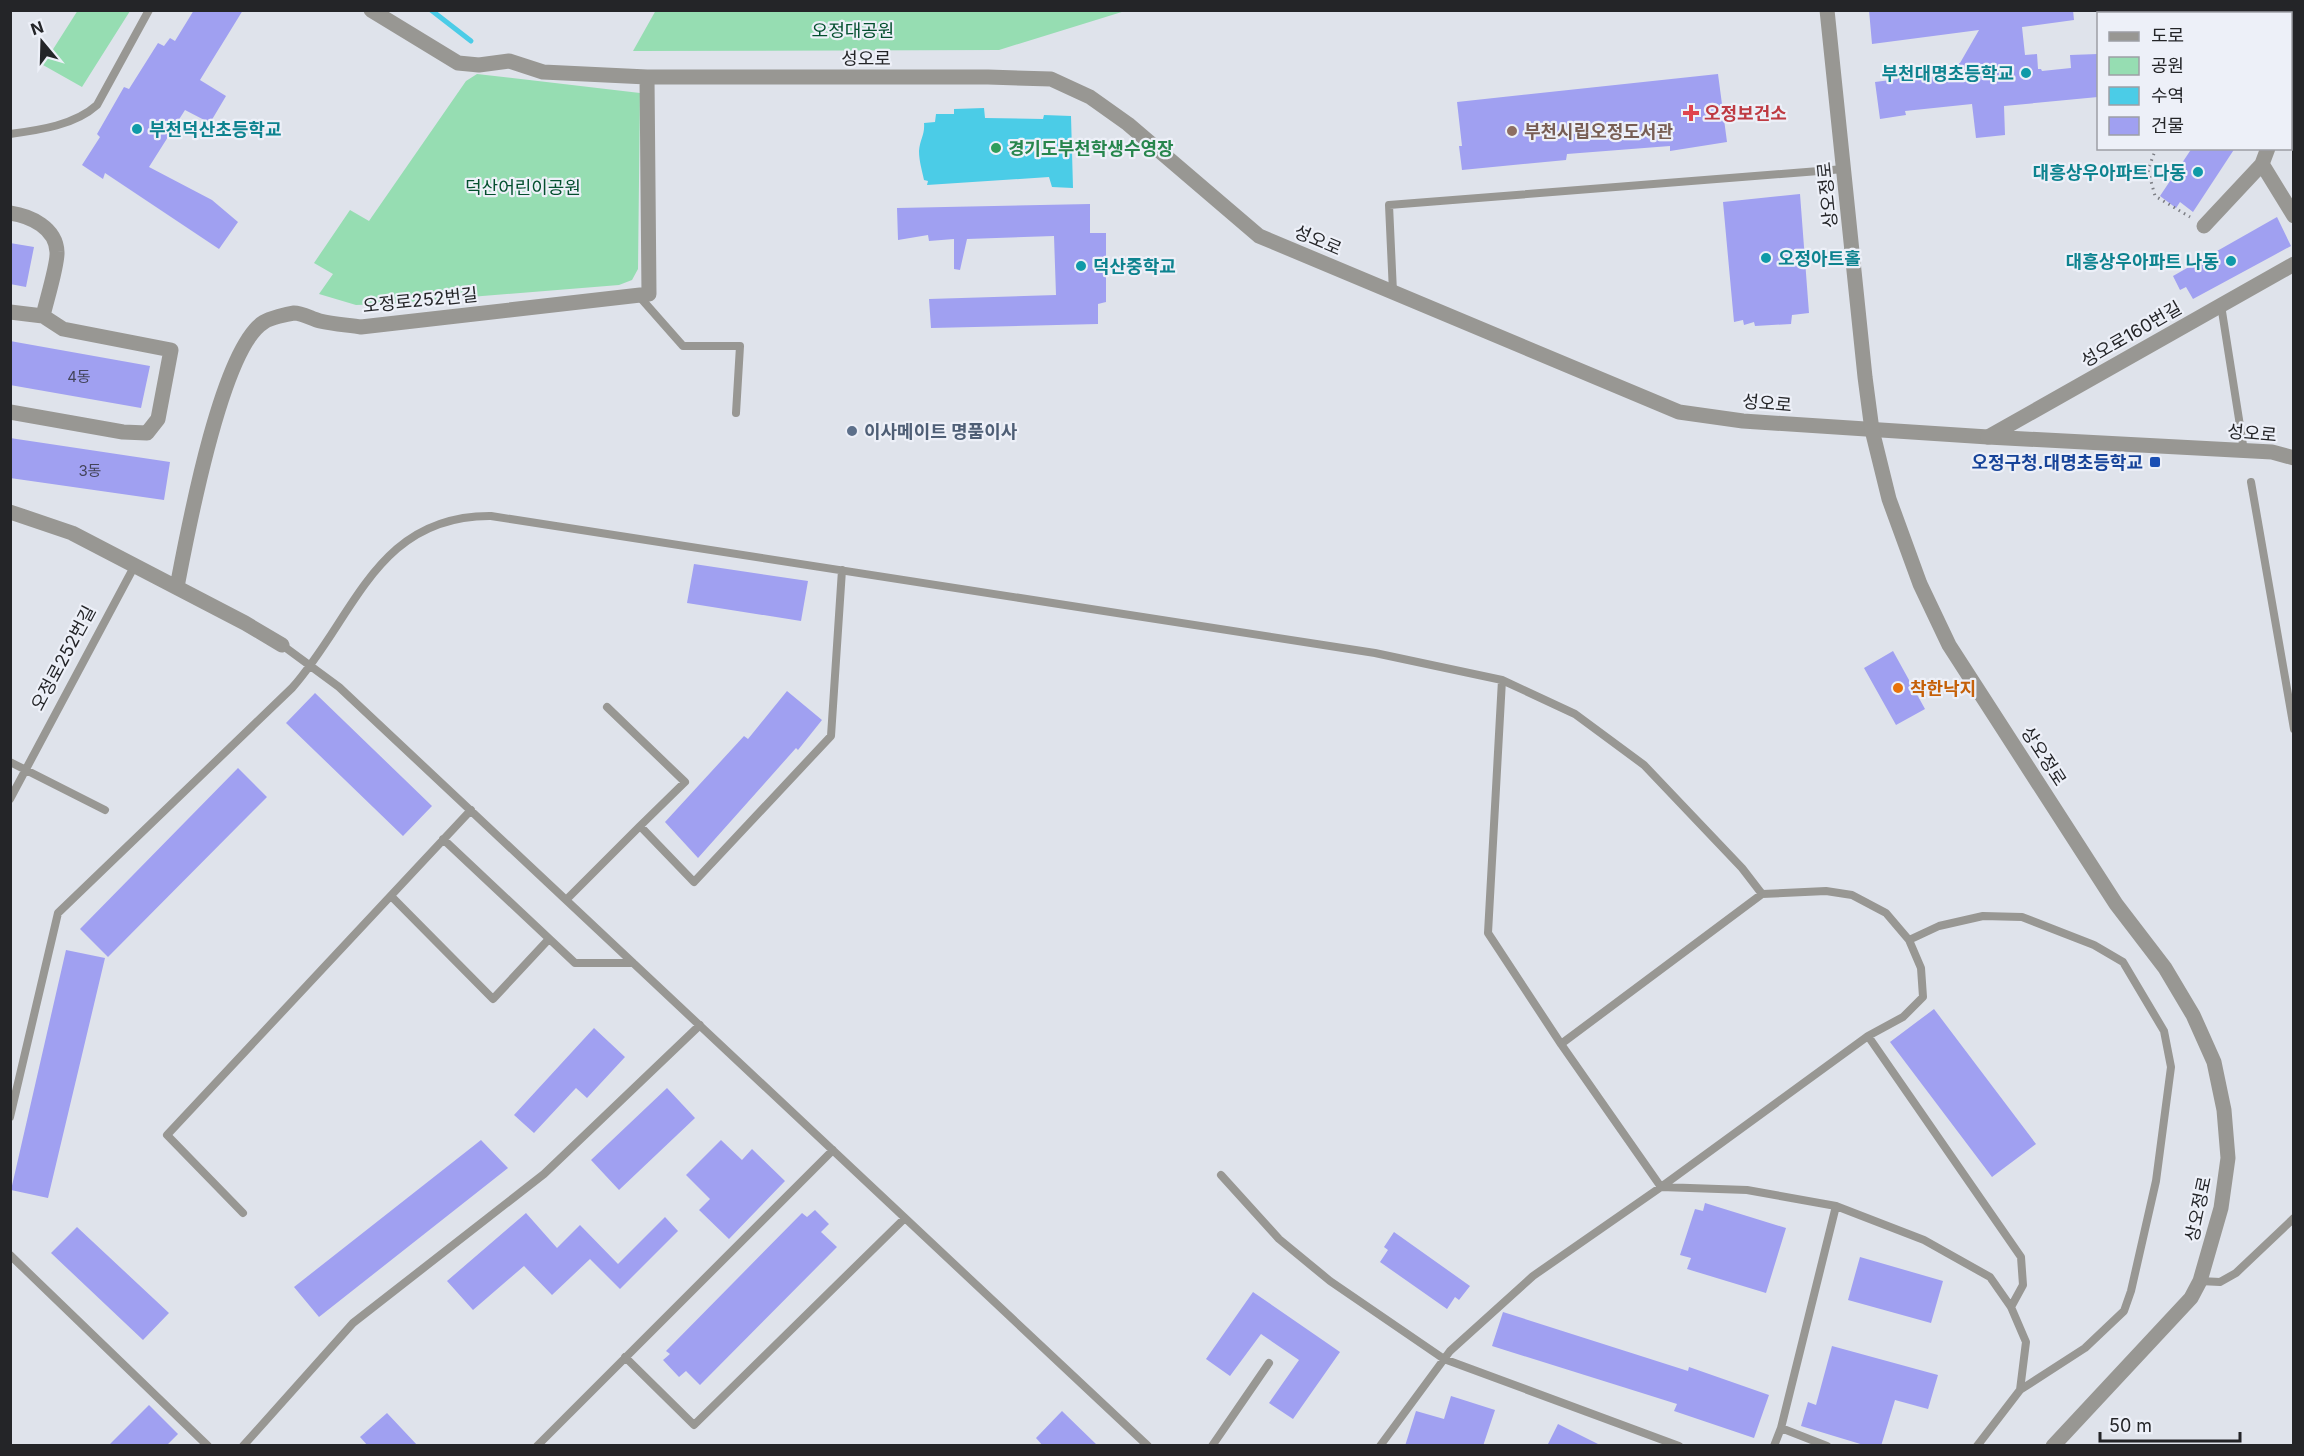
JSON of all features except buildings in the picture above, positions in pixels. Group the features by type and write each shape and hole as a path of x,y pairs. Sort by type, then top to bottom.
{"street":[{"name":"성오로","path":"370,10 458,63 479,65 509,61 543,72 647,77 1051,79 1090,97 1128,124 1259,236 1679,412 1743,421 1872,430 2272,452 2294,458"},
{"name":"상오정로","path":"1827,10 1872,430 1889,499 1920,585 1949,645 2116,904 2165,968 2193,1015 2214,1062 2224,1110 2228,1158 2221,1208 2200,1281 2190,1298 2053,1446"},
{"path":"638,295 649,294 647,77"},
{"path":"2204,226 2262,165 2267,150"},
{"path":"2262,165 2294,216"},
{"path":"10,213 28,216 50,232 57,252 43,316"},
{"name":"성오로160번길","path":"1988,437 2294,264"},
{"name":"오정로252번길","path":"177,587 197,487 217,412 236,360 250,334 264,321 295,313 322,322 361,327 638,295"},
{"path":"10,312 43,316 63,329 171,350 158,418 147,433 123,432 10,412"},
{"path":"10,512 72,533 246,623 282,645"}],"lane":[{"path":"10,134 44,129 86,114 97,105 150,10"},
{"path":"1393,292 1389,205 1844,169"},
{"path":"638,295 683,345 740,346 736,414"},
{"path":"2220,305 2244,450"},
{"path":"2251,482 2294,729"},
{"path":"10,1117 58,913 292,688 311,666 355,596 391,553 432,525 467,516 491,516 1375,653 1502,680 1575,714 1644,765 1742,868 1762,894"},
{"name":"오정로252번길","path":"10,799 135,566"},
{"path":"640,826 694,882 831,736 842,570"},
{"path":"282,645 339,687 1148,1446"},
{"path":"1502,680 1488,933 1660,1187"},
{"path":"566,900 685,782 607,707"},
{"path":"10,762 105,810"},
{"path":"243,1213 167,1135 471,810"},
{"path":"443,839 575,963 633,963"},
{"path":"1380,1446 1450,1350 1533,1276 1868,1036 1903,1017 1923,997 1921,968 1909,940 1886,913 1852,895 1826,891 1762,894 1561,1044"},
{"path":"391,896 493,999 548,940"},
{"path":"1909,940 1939,926 1983,916 2022,917 2094,945 2122,962 2164,1032 2171,1067 2158,1170 2131,1291 2124,1311 2085,1347 2020,1390 1977,1446"},
{"path":"243,1446 353,1323 544,1174 700,1025"},
{"path":"1868,1036 2020,1257 2023,1285 2011,1307"},
{"path":"537,1446 833,1149"},
{"path":"1221,1175 1279,1239 1330,1281 1444,1359 1679,1446"},
{"path":"1660,1187 1747,1190 1836,1206 1924,1240 1990,1278 2011,1307 2026,1342 2020,1390"},
{"path":"1774,1446 1781,1428 1836,1206"},
{"path":"625,1357 694,1425 905,1218"},
{"path":"2200,1281 2220,1282 2236,1273 2294,1218"},
{"path":"10,1255 208,1446"},
{"path":"1212,1446 1269,1364"},
{"path":"1781,1428 1827,1446"}],"path":[{"path":"2155,150 2148,170 2155,196 2204,226"}],"green space":[{"path":"78,10 130,11 82,87 43,65"},
{"name":"오정대공원","path":"656,10 1125,11 999,50 633,51"},
{"name":"덕산어린이공원","path":"477,74 640,93 638,269 632,280 619,285 384,304 356,305 319,294 333,274 314,263 350,210 369,221 466,81"}],"water":[{"name":"경기도부천학생수영장","path":"984,108 985,118 1043,119 1044,115 1071,116 1073,188 1052,187 1049,177 927,185 928,181 924,180 919,155 924,123 935,122 936,114 954,114 954,109"}],"waterway":[{"path":"431,10 471,41"}],"place":[{"name":"부천대명초등학교","path":"2026,73"},
{"name":"오정보건소","path":"1691,113"},
{"name":"부천덕산초등학교","path":"137,129"},
{"name":"부천시립오정도서관","path":"1512,131"},
{"name":"경기도부천학생수영장","path":"996,148"},
{"name":"대흥상우아파트 다동","path":"2198,172"},
{"name":"오정아트홀","path":"1766,258"},
{"name":"대흥상우아파트 나동","path":"2231,261"},
{"name":"덕산중학교","path":"1081,266"},
{"name":"이사메이트 명품이사","path":"852,431"},
{"name":"오정구청.대명초등학교","path":"2155,462"},
{"name":"착한낙지","path":"1898,688"}]}
